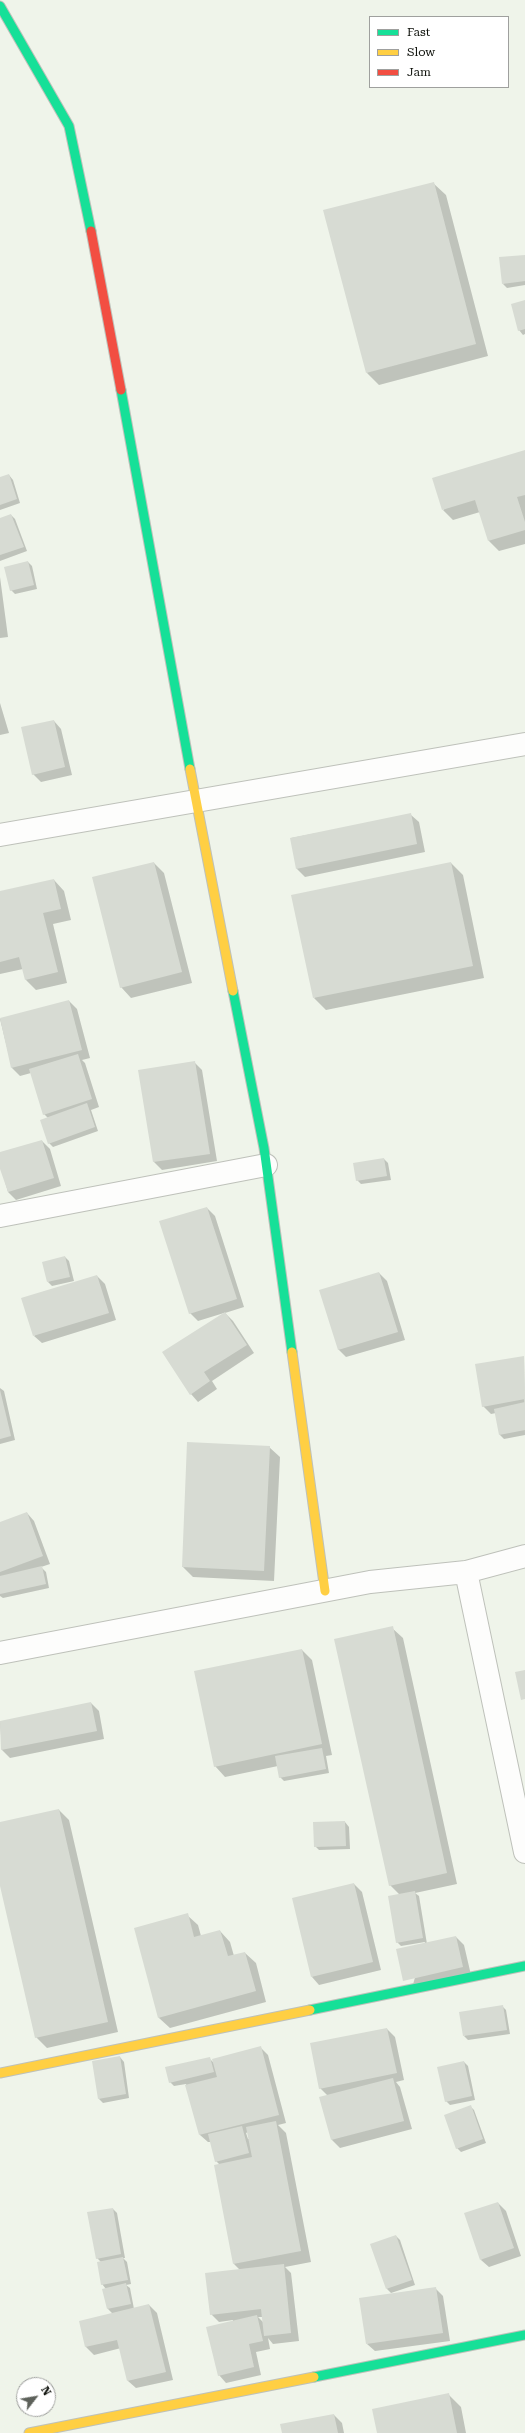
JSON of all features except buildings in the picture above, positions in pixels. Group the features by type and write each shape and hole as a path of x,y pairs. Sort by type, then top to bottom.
{"street":[{"path":"0,6 69,126 96,254 196,802 266,1165 325,1591"},
{"path":"0,835 525,744"},
{"path":"0,1216 266,1165"},
{"path":"0,1653 370,1582 466,1572 525,1556"},
{"path":"466,1572 525,1852"},
{"path":"0,2073 525,1966"},
{"path":"29,2433 525,2335"}],"traffic: fast":[{"path":"0,6 69,126 91,231"},
{"path":"121,390 190,769"},
{"path":"233,991 264,1148 292,1352"},
{"path":"310,2010 525,1966"},
{"path":"314,2377 525,2335"}],"traffic: slow":[{"path":"190,769 233,991"},
{"path":"292,1352 325,1591"},
{"path":"0,2073 310,2010"},
{"path":"29,2433 314,2377"}],"traffic: jam":[{"path":"91,231 121,390"}]}
